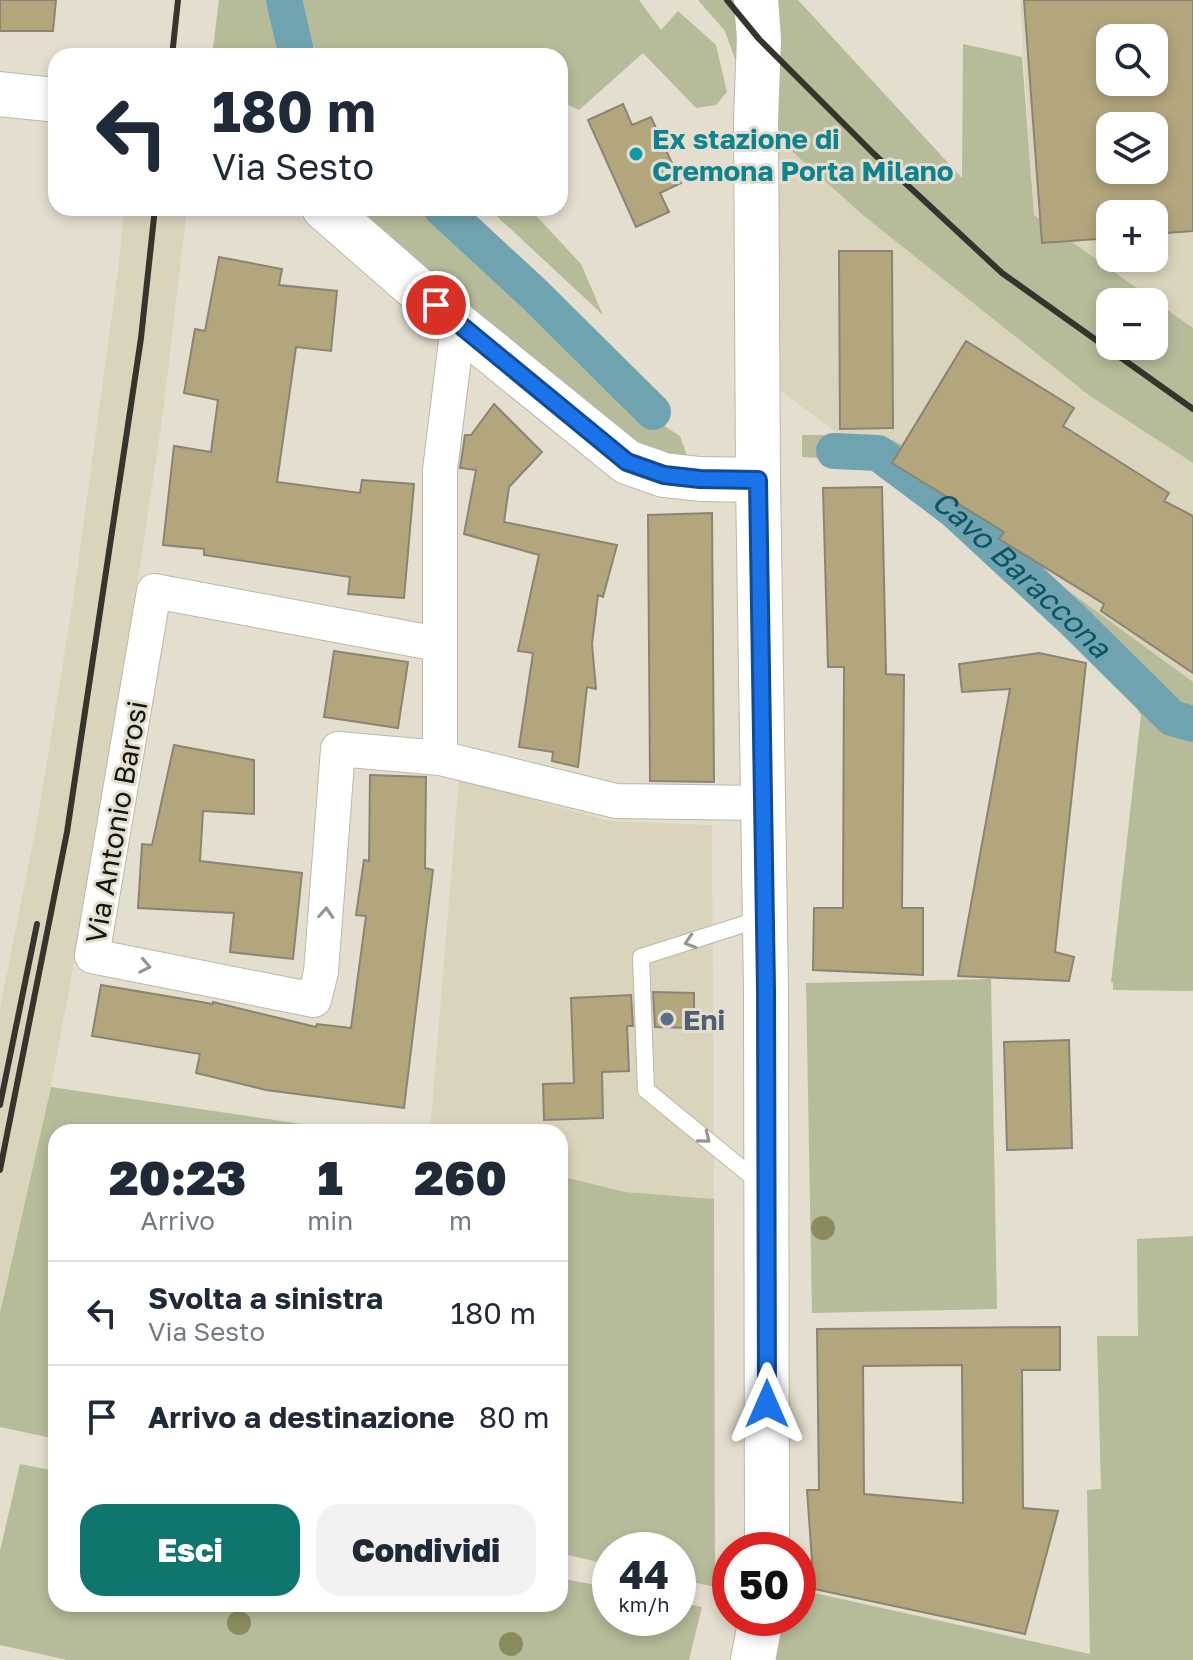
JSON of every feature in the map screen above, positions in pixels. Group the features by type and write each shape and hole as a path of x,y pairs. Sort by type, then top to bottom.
{"main road":[{"path":"756,0 759,39 756,119 765,917 767,1532"},
{"path":"0,94 48,99"},
{"path":"333,216 458,325 627,462 664,475 758,480"},
{"path":"753,1660 758,1636"}],"street":[{"path":"440,758 440,470 458,325"},
{"name":"Via Antonio Barosi","path":"438,644 154,591 92,956 314,1000 321,972 338,749 440,758 616,801 762,803"}],"lane":[{"path":"765,917 641,957 646,1090 767,1189"}],"shaded area":[{"path":"1020,0 1193,0 1193,328 1168,310 1168,288 1137,288 1114,272 1168,272 1168,200 1096,200 1096,259 1034,215"},
{"path":"751,102 1090,396 1193,463 1193,718 1078,614 748,366"},
{"path":"123,216 186,216 163,413 110,767 51,1087 0,1313 0,1009 39,811 74,594"},
{"path":"459,779 610,821 712,825 714,1199 625,1192 568,1178 568,1124 431,1124"}],"green space":[{"path":"219,0 268,0 281,48 213,48"},
{"path":"296,0 639,0 661,30 678,11 716,45 727,92 716,105 696,108 643,53 579,110 568,105 568,48 315,48 309,42"},
{"path":"698,0 798,0 962,178 963,44 1022,57 1034,215 1096,259 1096,272 1114,272 1137,288 1096,288 1096,360 1168,360 1168,310 1193,328 1193,463 1090,396 864,216 756,119 725,31"},
{"path":"360,216 429,216 627,402 680,436 691,467 628,449"},
{"path":"497,216 536,216 581,264 603,315"},
{"path":"802,435 875,435 895,441 1000,500 994,513 1044,573 1193,682 1193,991 1113,990 1111,982 1141,715 1116,674 882,461 802,457"},
{"path":"991,979 997,1309 812,1313 806,983"},
{"path":"51,1087 302,1124 48,1124 48,1437 0,1427 0,1313"},
{"path":"568,1178 625,1192 714,1199 715,1532 712,1532 712,1586 696,1583 696,1532 592,1532 592,1561 568,1555"},
{"path":"1193,1236 1193,1660 753,1660 758,1636 816,1636 816,1593 1090,1654 1087,1490 1101,1489 1097,1336 1138,1336 1137,1239"},
{"path":"20,1464 48,1469 48,1612 568,1612 568,1580 592,1584 592,1636 695,1636 689,1660 67,1660 0,1645 0,1551"},
{"path":"696,1606 702,1607 696,1631"}],"building":[{"path":"0,0 56,0 53,31 0,31"},
{"path":"1024,0 1193,0 1193,231 1168,233 1168,200 1096,200 1096,239 1042,243"},
{"name":"Ex stazione di Cremona Porta Milano","path":"623,104 632,125 651,117 681,183 660,193 669,212 636,227 588,120"},
{"path":"839,251 892,251 893,428 840,429"},
{"path":"219,257 282,269 279,285 337,291 331,351 296,347 277,482 360,493 362,480 414,484 404,598 348,594 350,577 204,555 204,549 163,545 174,446 211,452 218,400 184,393 195,329 205,331"},
{"path":"966,341 1074,408 1063,426 1169,493 1164,501 1193,516 1193,673 1101,611 1104,604 999,539 1004,532 892,463"},
{"path":"494,404 542,452 509,487 504,522 617,545 603,597 598,595 592,644 596,689 587,687 578,767 552,761 553,752 519,747 533,653 518,651 539,555 464,534 476,470 460,468 465,435 471,435"},
{"path":"882,487 886,674 904,675 902,908 923,908 923,975 813,970 814,908 843,908 844,667 828,667 823,488"},
{"path":"712,513 714,782 650,781 648,515"},
{"path":"334,651 408,662 398,728 324,717"},
{"path":"1039,653 1086,663 1055,952 1074,957 1069,981 958,976 1010,689 962,692 959,664"},
{"path":"174,745 254,760 254,814 203,811 200,861 302,873 293,959 230,952 234,913 138,908 142,844 152,845"},
{"path":"370,775 426,777 425,868 433,870 404,1108 266,1090 196,1073 200,1054 92,1036 101,985 213,1002 316,1027 317,1024 351,1028 366,916 356,915 364,860 369,861"},
{"path":"653,992 694,993 694,1028 655,1027"},
{"path":"631,995 633,1026 627,1026 629,1071 602,1072 603,1118 544,1120 543,1084 574,1083 571,998"},
{"path":"1069,1040 1072,1148 1007,1150 1004,1042"},
{"path":"1060,1327 1060,1370 1022,1370 1023,1508 1058,1511 1025,1634 816,1589 816,1532 810,1532 807,1490 819,1490 817,1329","holes":["962,1365 963,1503 864,1494 863,1366"]}],"waterway":[{"name":"Cavo Baraccona","path":"284,0 295,48"},
{"name":"Cavo Baraccona","path":"450,216 653,412"},
{"name":"Cavo Baraccona","path":"834,451 878,453 954,510 1073,620 1172,718 1193,724"}],"railway":[{"path":"173,48 178,0"},
{"path":"727,0 759,39 874,154 1002,273 1193,409"},
{"path":"0,1170 67,832 141,338 154,216"},
{"path":"0,1105 37,924"}],"place":[{"name":"Ex stazione di Cremona Porta Milano","path":"636,154"},
{"name":"Eni","path":"667,1019"}],"route":[{"path":"436,305 627,462 664,475 758,480 766,989 767,1404"}]}
